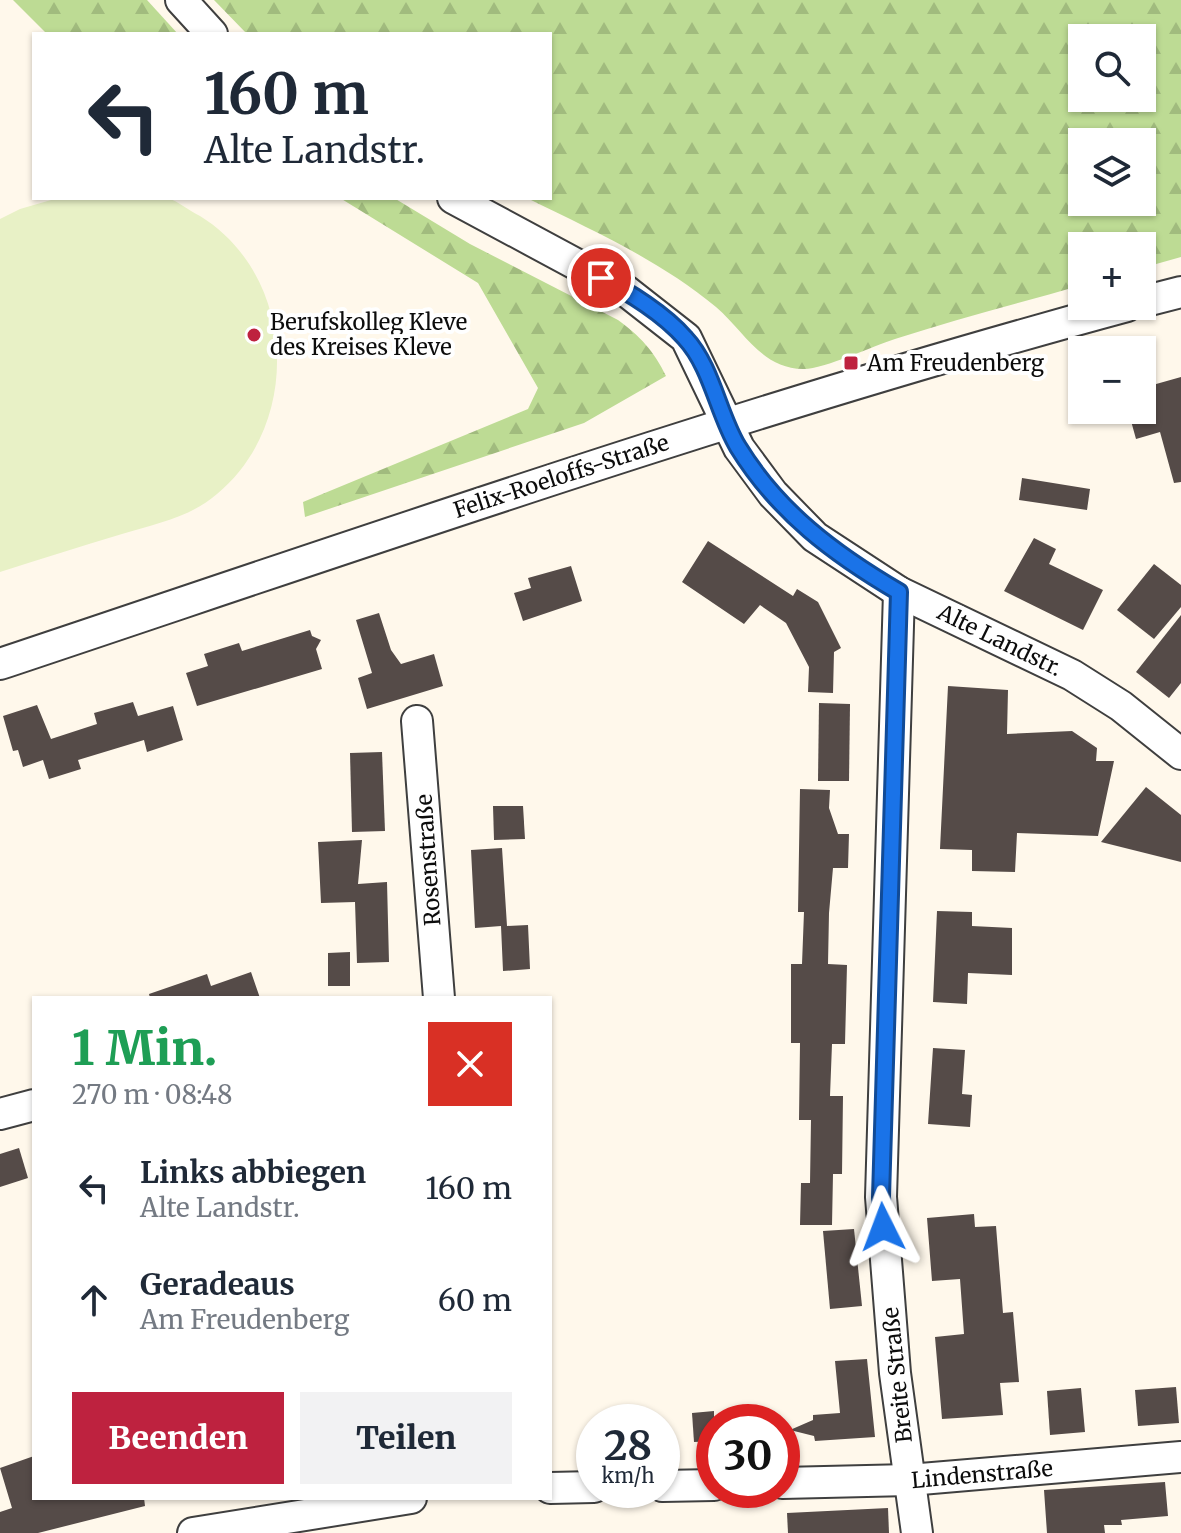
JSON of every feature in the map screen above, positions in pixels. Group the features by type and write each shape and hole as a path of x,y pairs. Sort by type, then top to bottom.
{"street":[{"path":"181,0 210,32"},
{"path":"457,200 626,291 686,338 709,381 725,423"},
{"path":"1156,298 1181,292"},
{"name":"Felix-Roeloffs-Straße","path":"0,664 725,423 1079,320"},
{"name":"Alte Landstr.","path":"725,423 739,448 794,519 855,566 899,592 1072,675 1121,706 1181,754"},
{"name":"Breite Straße","path":"899,592 881,1197 895,1373 917,1533"},
{"name":"Rosenstraße","path":"417,721 439,996"},
{"path":"0,1114 32,1106"},
{"name":"Lindenstraße","path":"800,1483 909,1480 1181,1457"},
{"path":"552,1488 576,1487"},
{"path":"203,1532 399,1500"}],"green space":[{"path":"13,0 147,0 176,32 45,32"},
{"path":"214,0 1181,0 1181,257 1156,264 1156,232 1068,232 1068,289 886,342 822,366 803,369 788,367 764,355 716,307 672,275 625,247 531,200 552,200 552,32 245,32"},
{"path":"51,200 172,200 200,216 232,242 255,274 270,311 277,350 275,390 264,429 245,464 207,502 172,519 0,572 0,219 20,209"},
{"path":"343,200 397,200 470,244 618,320 646,345 666,376 584,423 305,517 303,502 528,409 538,388 478,283"}],"building":[{"path":"1181,377 1181,482 1174,483 1160,432 1136,439 1132,424 1156,424 1156,384"},
{"path":"1022,478 1090,489 1087,510 1019,500"},
{"path":"1034,538 1056,549 1049,564 1103,590 1083,630 1004,591"},
{"path":"708,541 793,596 797,589 818,602 841,648 834,652 833,693 808,692 809,667 786,623 760,605 744,624 682,582"},
{"path":"1154,564 1181,585 1181,607 1154,639 1117,610"},
{"path":"571,566 582,601 523,621 514,593 531,588 528,578"},
{"path":"379,613 391,650 401,664 434,654 443,686 367,709 358,678 372,673 356,620"},
{"path":"1181,615 1181,683 1169,698 1136,672"},
{"path":"310,630 312,636 321,640 316,649 322,669 197,706 186,673 208,666 204,654 239,643 242,651"},
{"path":"948,686 1008,690 1007,734 1072,731 1097,748 1096,761 1114,761 1098,836 1017,833 1015,872 972,871 972,850 940,849"},
{"path":"133,702 138,716 173,706 183,740 147,752 144,740 78,760 81,769 49,779 43,760 23,767 18,750 13,751 3,716 37,705 51,739 97,724 94,713"},
{"path":"819,703 850,704 849,781 818,781"},
{"path":"382,752 385,831 352,832 350,753"},
{"path":"1146,787 1181,815 1181,862 1101,842"},
{"path":"800,789 830,790 829,808 838,834 849,834 848,868 833,868 829,913 828,964 847,965 845,1044 832,1044 830,1096 843,1096 842,1174 833,1174 832,1225 800,1225 801,1183 810,1183 811,1120 799,1120 800,1043 791,1043 791,964 802,964 804,912 798,912"},
{"path":"493,806 523,806 525,839 494,840"},
{"path":"362,840 358,884 387,882 389,962 357,963 355,902 321,903 318,842"},
{"path":"502,848 507,926 528,925 530,969 503,971 501,926 475,928 471,850"},
{"path":"937,911 972,912 972,926 1012,928 1012,975 968,973 967,1004 933,1002"},
{"path":"350,952 350,986 328,986 328,953"},
{"path":"251,972 259,996 149,994 207,974 211,986"},
{"path":"933,1048 965,1050 962,1094 972,1095 970,1127 928,1124"},
{"path":"19,1148 28,1178 0,1187 0,1154"},
{"path":"974,1214 975,1227 996,1226 1003,1313 1013,1312 1019,1382 1000,1383 1003,1415 942,1419 935,1337 964,1334 960,1279 932,1281 927,1218"},
{"path":"854,1229 862,1306 830,1309 823,1231"},
{"path":"867,1359 875,1437 815,1441 814,1436 800,1432 800,1426 813,1420 813,1415 840,1413 835,1361"},
{"path":"1176,1387 1179,1423 1138,1426 1135,1390"},
{"path":"1081,1388 1085,1432 1050,1435 1047,1391"},
{"path":"692,1413 696,1413 696,1442 694,1442"},
{"path":"32,1457 32,1500 144,1500 145,1506 38,1533 0,1533 0,1512 12,1508 0,1468"},
{"path":"1165,1482 1168,1516 1121,1520 1122,1525 1104,1525 1105,1533 1047,1533 1044,1490"},
{"path":"888,1508 889,1533 788,1533 787,1513"}],"place":[{"name":"Berufskolleg Kleve des Kreises Kleve","path":"254,335"},
{"name":"Am Freudenberg","path":"851,363"}],"route":[{"path":"601,278 626,291 686,338 739,448 794,519 855,566 899,592 881,1197 883,1227"}]}
